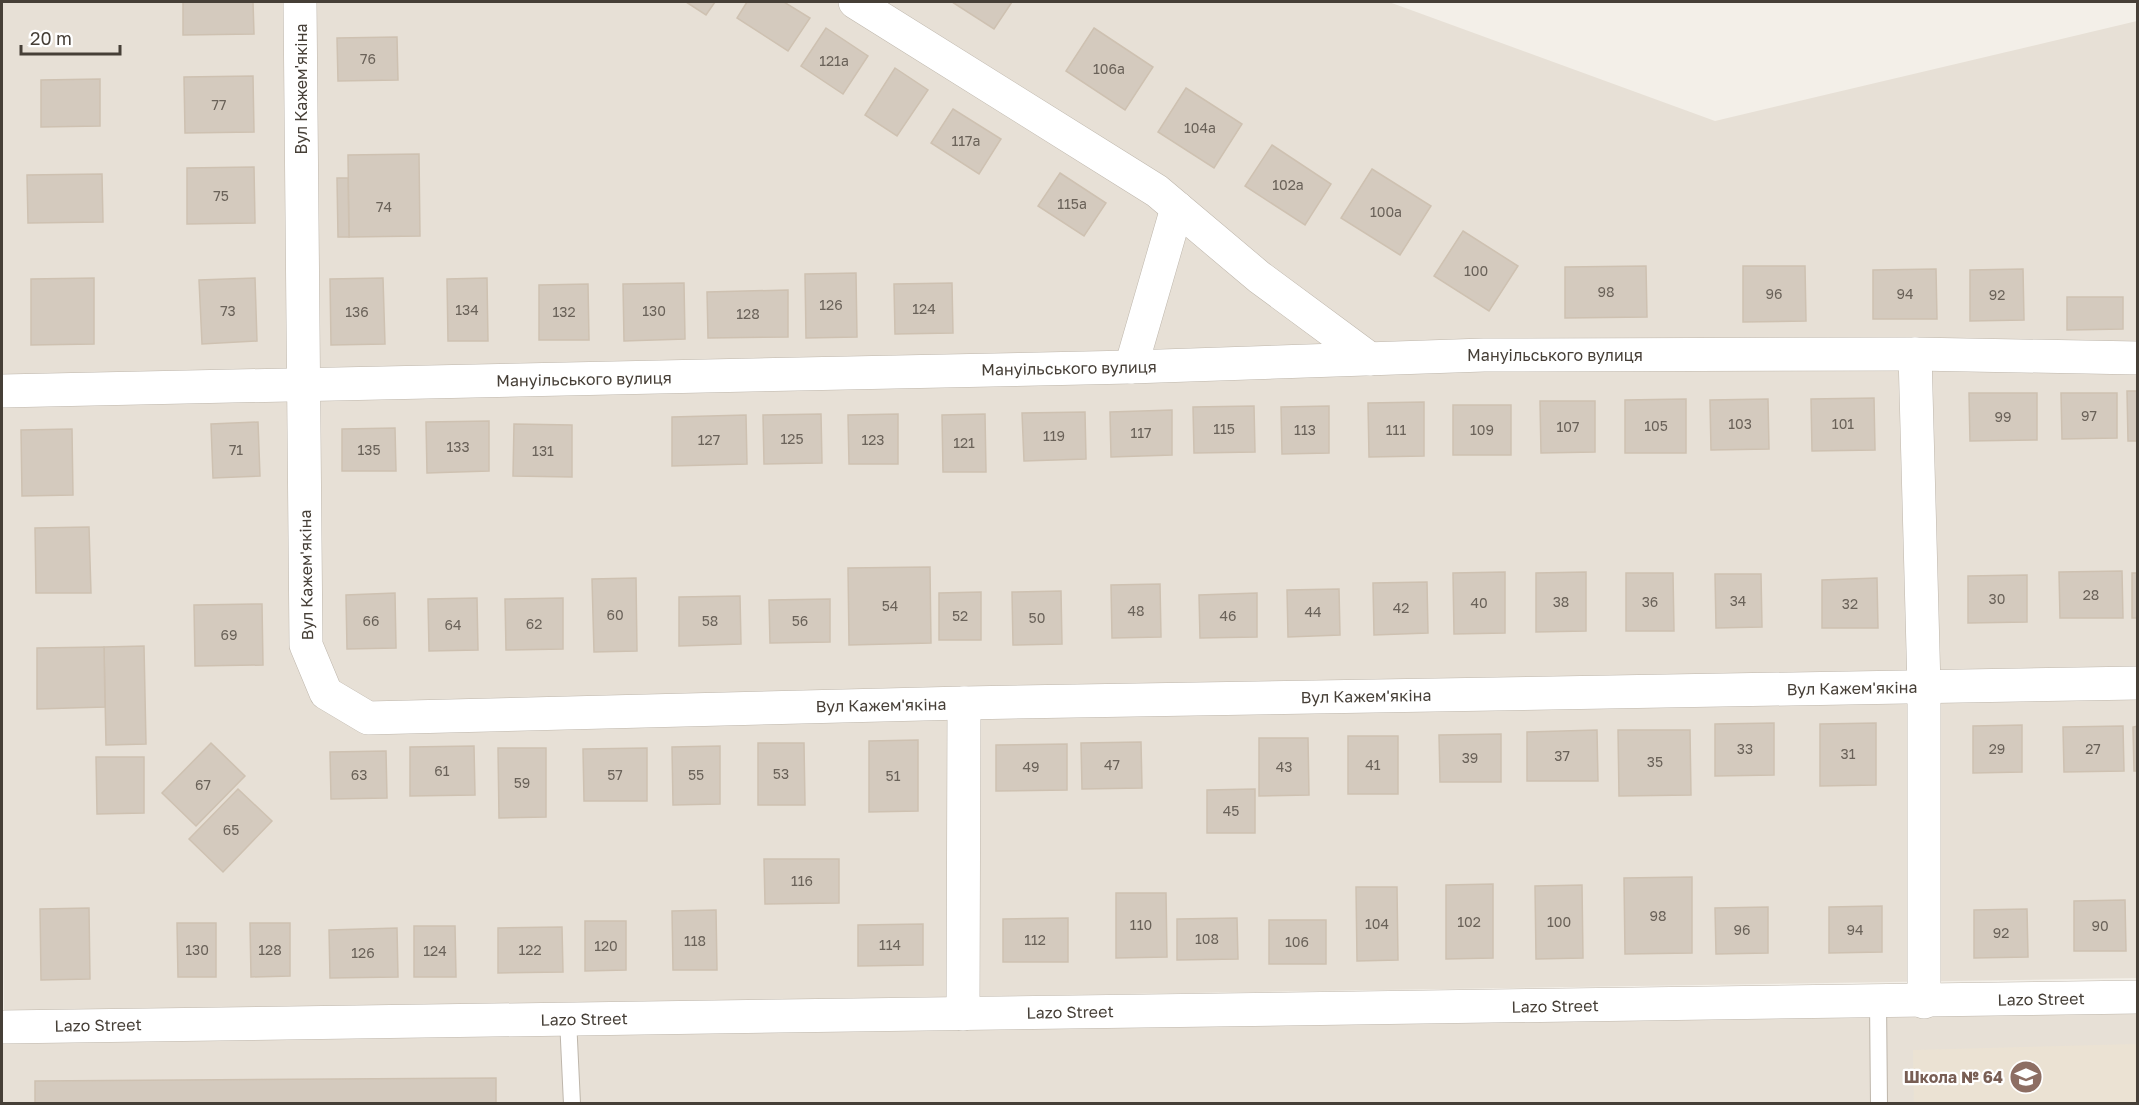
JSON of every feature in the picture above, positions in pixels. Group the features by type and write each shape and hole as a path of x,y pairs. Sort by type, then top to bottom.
{"street":[{"name":"Вул Кажем'якіна","path":"300,2 306,645 326,693 368,718 964,703 2138,683"},
{"path":"855,2 1157,191 1259,277 1370,359"},
{"path":"1131,367 1177,208"},
{"name":"Мануільського вулиця","path":"2,392 1131,367 1484,355 1915,354 2138,358"},
{"path":"1915,354 1924,687 1924,1002"},
{"path":"963,1014 964,703"},
{"name":"Lazo Street","path":"2,1027 1924,1002 2138,997"}],"lane":[{"path":"1878,1001 1879,1104"},
{"path":"568,1020 572,1104"}],"shaded area":[{"path":"2,2 1389,2 1715,121 2137,21 2137,978 4,1012"},
{"path":"2137,1013 2138,1103 2,1104 2,1042"},
{"name":"Школа № 64","path":"2137,1044 2137,1103 1914,1103 1913,1050"}],"building":[{"path":"183,2 253,2 254,34 183,35"},
{"path":"686,2 715,2 706,15"},
{"path":"747,2 784,2 810,18 788,51 737,18"},
{"path":"952,2 1012,2 994,29"},
{"path":"826,28 868,56 843,94 801,66"},
{"path":"1094,28 1153,67 1125,110 1066,71"},
{"path":"397,37 398,80 338,81 337,38"},
{"path":"895,68 928,90 897,136 865,115"},
{"path":"253,76 254,132 185,133 184,77"},
{"path":"100,79 100,126 41,127 41,80"},
{"path":"1186,88 1242,124 1214,168 1158,132"},
{"path":"953,109 1001,139 979,174 931,143"},
{"path":"1272,145 1331,184 1305,225 1245,186"},
{"path":"419,154 420,236 349,237 348,155"},
{"path":"254,167 255,223 187,224 187,168"},
{"path":"1372,169 1431,206 1400,255 1341,218"},
{"path":"1060,173 1106,203 1084,236 1038,206"},
{"path":"102,174 103,222 28,223 27,175"},
{"path":"337,178 348,178 349,237 338,237"},
{"path":"1463,231 1518,266 1489,311 1434,276"},
{"path":"1646,266 1647,317 1565,318 1565,267"},
{"path":"1743,266 1805,266 1806,321 1743,322"},
{"path":"1936,269 1937,319 1873,319 1873,270"},
{"path":"2023,269 2024,320 1970,321 1970,270"},
{"path":"856,273 857,337 806,338 805,274"},
{"path":"94,278 94,344 31,345 31,279"},
{"path":"255,278 257,341 202,344 199,280"},
{"path":"383,278 385,344 331,345 330,279"},
{"path":"487,278 488,341 448,341 447,279"},
{"path":"684,283 685,339 624,341 623,284"},
{"path":"952,283 953,333 895,334 894,284"},
{"path":"588,284 589,340 539,340 539,285"},
{"path":"788,290 788,337 708,338 707,292"},
{"path":"2067,297 2123,297 2123,329 2067,330"},
{"path":"2127,391 2138,391 2138,441 2128,441"},
{"path":"1969,393 2037,393 2037,440 1970,441"},
{"path":"2061,393 2117,393 2117,438 2062,439"},
{"path":"1874,398 1875,450 1812,451 1811,399"},
{"path":"1686,399 1686,453 1625,453 1625,400"},
{"path":"1768,399 1769,449 1711,450 1710,400"},
{"path":"1540,401 1595,401 1595,452 1541,453"},
{"path":"1424,402 1424,456 1369,457 1368,403"},
{"path":"1453,405 1511,405 1511,455 1453,455"},
{"path":"1254,406 1255,452 1194,453 1193,407"},
{"path":"1329,406 1329,453 1282,454 1281,407"},
{"path":"1172,410 1172,455 1111,457 1110,412"},
{"path":"1085,412 1086,459 1024,461 1022,413"},
{"path":"821,414 822,463 764,464 763,415"},
{"path":"898,414 898,464 849,464 848,415"},
{"path":"985,414 986,472 943,472 942,415"},
{"path":"746,415 747,464 672,466 672,417"},
{"path":"489,421 489,471 427,473 426,422"},
{"path":"258,422 260,476 213,478 211,424"},
{"path":"514,424 572,425 572,477 513,476"},
{"path":"395,428 396,471 342,471 342,429"},
{"path":"72,429 73,495 22,496 21,430"},
{"path":"89,527 91,593 36,593 35,528"},
{"path":"930,567 931,643 849,645 848,568"},
{"path":"2122,571 2123,618 2060,618 2059,572"},
{"path":"1505,572 1505,633 1454,634 1453,573"},
{"path":"1586,572 1586,631 1536,632 1536,573"},
{"path":"1626,573 1673,573 1674,631 1626,631"},
{"path":"2132,573 2138,573 2138,618 2132,618"},
{"path":"1715,574 1761,574 1762,627 1716,628"},
{"path":"2027,575 2027,622 1968,623 1968,576"},
{"path":"636,578 637,651 594,652 592,579"},
{"path":"1877,578 1878,628 1822,628 1822,580"},
{"path":"1427,582 1428,633 1374,635 1373,583"},
{"path":"1160,584 1161,637 1112,638 1111,585"},
{"path":"1339,589 1340,635 1288,637 1287,590"},
{"path":"1061,591 1062,644 1013,645 1012,592"},
{"path":"981,592 981,640 939,640 939,593"},
{"path":"395,593 396,648 347,649 346,595"},
{"path":"1257,593 1257,637 1200,638 1199,595"},
{"path":"740,596 741,644 679,646 679,597"},
{"path":"477,598 478,650 429,651 428,599"},
{"path":"563,598 563,649 506,650 505,599"},
{"path":"830,599 830,642 770,643 769,600"},
{"path":"262,604 263,665 195,666 194,605"},
{"path":"144,646 146,744 106,745 104,647"},
{"path":"104,647 105,707 37,709 37,648"},
{"path":"1774,723 1774,775 1715,776 1715,724"},
{"path":"1876,723 1876,785 1820,786 1820,724"},
{"path":"2022,725 2022,772 1973,773 1973,726"},
{"path":"2123,726 2124,771 2064,772 2063,727"},
{"path":"2138,726 2138,771 2134,771 2133,727"},
{"path":"1597,730 1598,781 1527,781 1527,732"},
{"path":"1618,730 1690,730 1691,795 1619,796"},
{"path":"1501,734 1501,782 1440,782 1439,735"},
{"path":"1348,736 1398,736 1398,794 1348,794"},
{"path":"1259,738 1308,738 1309,795 1259,796"},
{"path":"918,740 918,811 869,812 869,741"},
{"path":"1141,742 1142,788 1082,789 1081,743"},
{"path":"211,743 245,776 196,826 162,793"},
{"path":"758,743 804,743 805,805 758,805"},
{"path":"1067,744 1067,790 996,791 996,745"},
{"path":"474,746 475,795 410,796 410,747"},
{"path":"720,746 720,804 673,805 672,747"},
{"path":"498,748 546,748 546,817 499,818"},
{"path":"647,748 647,801 584,801 583,749"},
{"path":"386,751 387,798 331,799 330,752"},
{"path":"96,757 144,757 144,813 97,814"},
{"path":"238,789 272,821 223,872 189,839"},
{"path":"1255,789 1255,833 1207,833 1207,790"},
{"path":"764,859 839,859 839,903 765,904"},
{"path":"1692,877 1692,953 1625,954 1624,878"},
{"path":"1493,884 1493,958 1446,959 1446,885"},
{"path":"1582,885 1583,958 1536,959 1535,886"},
{"path":"1356,887 1397,887 1398,960 1357,961"},
{"path":"1116,893 1166,893 1167,957 1116,958"},
{"path":"2125,900 2126,951 2074,951 2074,901"},
{"path":"1882,906 1882,952 1829,953 1829,907"},
{"path":"1768,907 1768,953 1716,954 1715,908"},
{"path":"89,908 90,979 41,980 40,909"},
{"path":"2027,909 2028,957 1974,958 1974,910"},
{"path":"716,910 717,970 673,970 672,911"},
{"path":"1068,918 1068,962 1003,962 1003,919"},
{"path":"1237,918 1238,959 1177,960 1177,919"},
{"path":"1269,920 1326,920 1326,964 1269,964"},
{"path":"585,921 626,921 626,970 585,971"},
{"path":"177,923 216,923 216,977 178,977"},
{"path":"250,923 290,923 290,976 251,977"},
{"path":"923,924 923,965 858,966 858,925"},
{"path":"414,926 455,926 456,977 414,977"},
{"path":"562,927 563,972 498,973 498,928"},
{"path":"397,928 398,977 330,978 329,930"},
{"path":"496,1078 496,1104 35,1104 35,1081"}],"place":[{"name":"Школа № 64","path":"2026,1077"}]}
